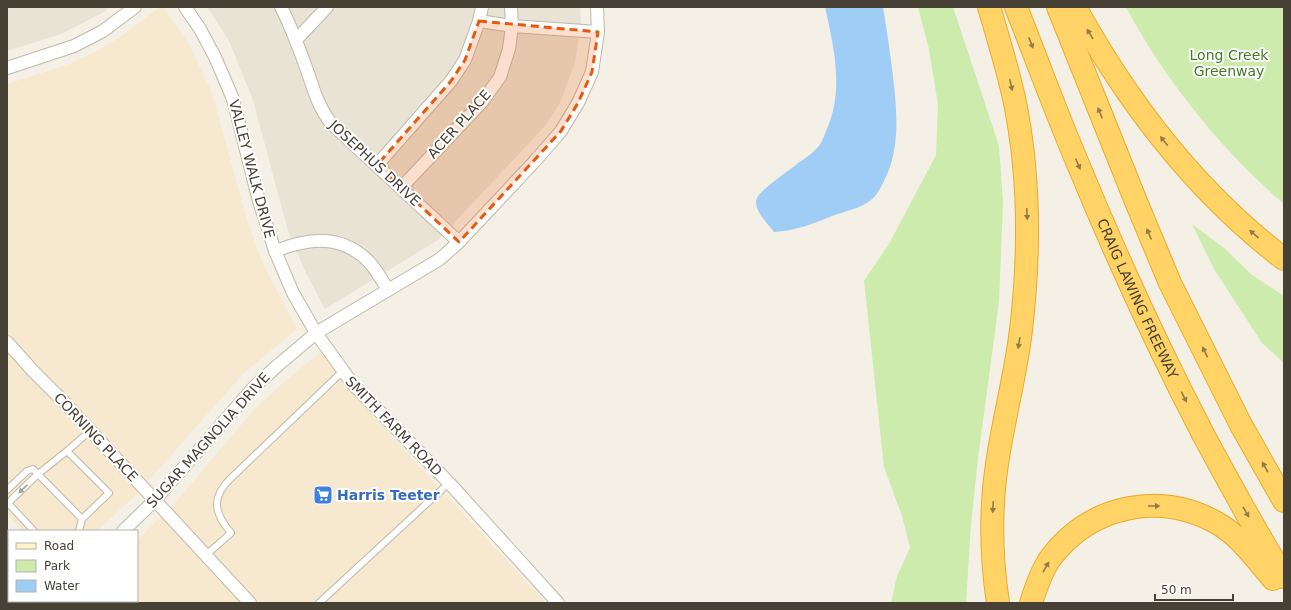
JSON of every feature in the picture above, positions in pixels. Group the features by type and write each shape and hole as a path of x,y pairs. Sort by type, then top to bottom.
{"highway":[{"path":"989,7 1008,73 1019,127 1025,188 1027,230 1025,291 1020,332 997,468 993,502 992,556 998,603"},
{"name":"CRAIG LAWING FREEWAY","path":"1016,7 1072,151 1142,311 1181,392 1226,478 1284,577"},
{"path":"1058,7 1170,283 1241,425 1284,501"},
{"path":"1075,7 1108,65 1144,117 1169,148 1238,220 1284,259"},
{"path":"1031,603 1035,589 1044,569 1052,556 1067,540 1079,530 1104,515 1141,506 1178,508 1204,516 1218,523 1244,545 1284,591"}],"street":[{"path":"7,68 74,46 103,31 135,7"},
{"name":"VALLEY WALK DRIVE","path":"185,7 216,57 234,99 259,201 275,251 293,293 316,333"},
{"name":"JOSEPHUS DRIVE","path":"281,7 296,40 323,113 331,123 459,242"},
{"path":"296,40 327,7"},
{"path":"377,165 452,81 465,60 479,22 482,7"},
{"name":"ACER PLACE","path":"401,188 482,102 500,77 509,50 512,26 511,7"},
{"name":"SUGAR MAGNOLIA DRIVE","path":"124,530 155,500 254,387 277,366 316,333 440,259 459,242 535,161 561,131 578,103 592,72 598,32 597,7"},
{"path":"479,22 512,26 598,32"},
{"path":"275,251 310,241 330,241 342,244 361,254 375,269 388,290"},
{"name":"SMITH FARM ROAD","path":"316,333 352,383 449,483 558,603"},
{"name":"CORNING PLACE","path":"7,342 32,371 91,430 250,603"}],"lane":[{"path":"206,555 231,533 222,522 217,511 218,496 221,489 230,478 343,371"},
{"path":"33,530 7,502 91,430"},
{"path":"67,451 109,493 82,519 79,530"},
{"path":"7,490 27,471 33,469 82,519"},
{"path":"319,603 449,483"}],"highlighted area":[{"path":"479,21 598,32 592,72 578,103 561,131 459,242 377,165 451,81 465,60"}],"shaded area":[{"path":"7,7 110,7 102,13 61,34 7,51"},
{"path":"160,7 163,7 188,42 212,93 247,220 263,264 297,329 243,374 134,497 98,530 22,530 7,514 7,84 66,65 95,52 122,36"},
{"path":"207,7 580,7 581,21 575,63 560,103 544,127 438,240 325,309 305,271 288,231 253,100 229,41"},
{"path":"321,352 364,406 546,603 91,603 138,602 138,539 174,504 252,412 285,381"}],"green space":[{"path":"918,7 953,7 999,146 1003,202 999,302 978,458 971,524 966,603 891,603 897,576 910,548 902,516 884,467 864,281 889,244 936,155 938,105 929,49"},
{"name":"Long Creek Greenway","path":"1126,7 1284,7 1284,204 1238,161 1196,113 1158,61"},
{"path":"1192,224 1224,248 1252,275 1284,296 1284,363 1262,343 1214,269"}],"water":[{"path":"825,7 883,7 896,103 896,131 893,157 881,188 867,203 803,227 774,232 765,221 757,207 757,198 759,194 769,185 807,157 819,146 832,114 835,99 836,68 832,38"}],"place":[{"name":"Harris Teeter","path":"323,495"}]}
